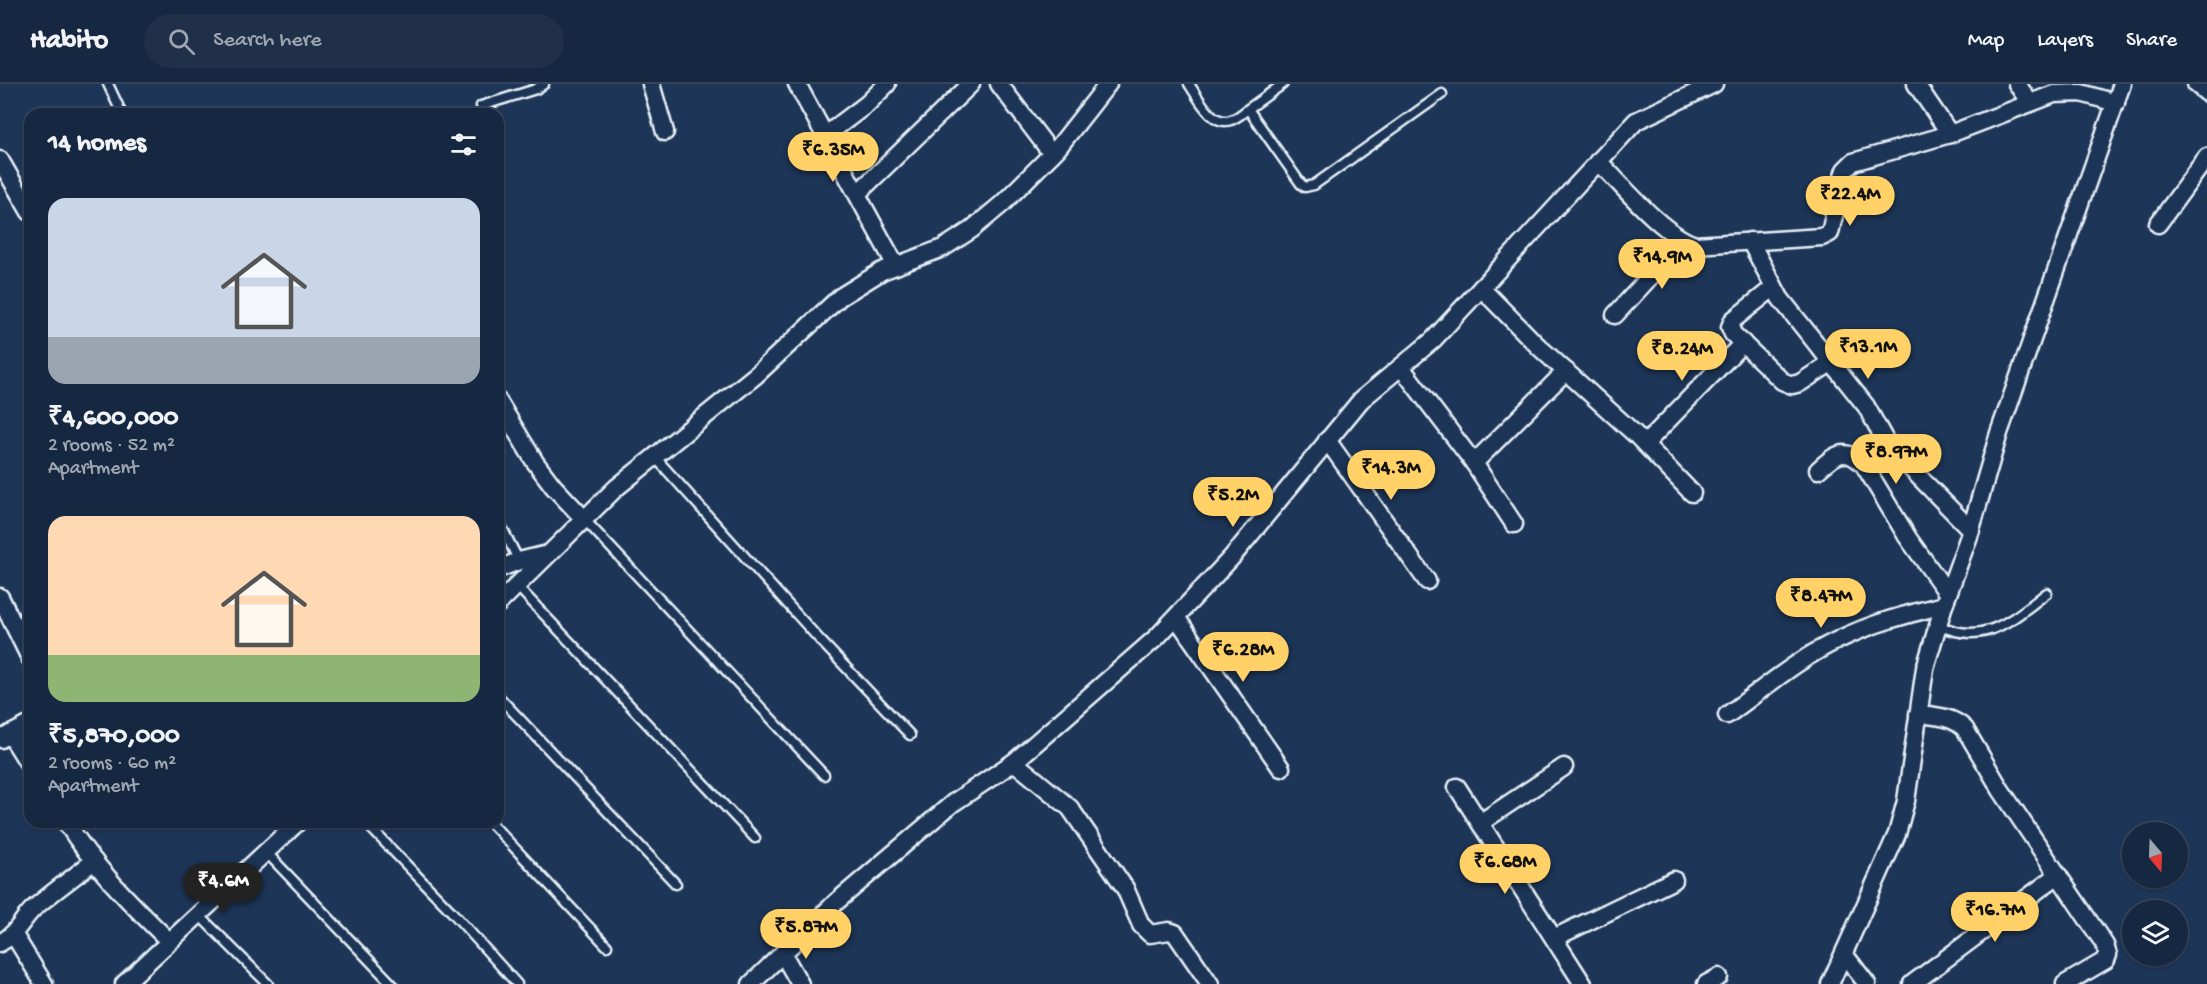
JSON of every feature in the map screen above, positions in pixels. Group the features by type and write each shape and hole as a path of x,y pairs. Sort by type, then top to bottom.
{"street":[{"path":"651,84 665,132"},
{"path":"797,84 896,266"},
{"path":"826,135 867,104 887,84"},
{"path":"858,193 970,84"},
{"path":"999,84 1052,154"},
{"path":"504,598 616,488 756,375 840,297 882,271 943,248 971,230 1002,204 1052,154 1108,84"},
{"path":"751,984 835,903 953,803 1014,762 1157,638 1232,557 1361,400 1433,340 1636,121 1714,84"},
{"path":"1916,84 1950,134"},
{"path":"2017,84 2030,103"},
{"path":"1830,984 1897,834 1906,801 1925,668 1971,530 2000,433 2122,84"},
{"path":"2196,84 2207,93"},
{"path":"1598,160 1663,225 1683,241 1695,245 1822,237 1827,235 1832,228 1843,176 1853,162 1950,134 2054,94 2081,93 2116,103"},
{"path":"2158,225 2207,156"},
{"path":"0,160 24,202"},
{"path":"1615,315 1683,241"},
{"path":"1750,241 1773,288 1866,406 1887,444 1971,530"},
{"path":"1481,288 1645,444 1692,493"},
{"path":"1773,288 1733,320 1730,327 1733,334 1782,381 1792,385 1800,384 1832,362"},
{"path":"1645,444 1743,343"},
{"path":"1401,367 1474,463 1514,524"},
{"path":"1474,463 1566,371"},
{"path":"504,411 535,462 553,486 584,519"},
{"path":"1327,440 1427,581"},
{"path":"1818,470 1834,456 1847,453 1855,456 1864,465 1946,600"},
{"path":"504,567 548,554"},
{"path":"0,597 24,646"},
{"path":"1727,715 1818,651 1838,640 1889,619 1946,600"},
{"path":"1176,617 1281,768"},
{"path":"1918,714 1945,718 1957,722 1965,729 2001,790 2105,945 2108,955 2106,960 2065,984"},
{"path":"24,727 5,737 24,758"},
{"path":"1014,762 1070,808 1125,888 1141,925 1150,934 1169,931 1175,933 1210,984"},
{"path":"1480,823 1564,767"},
{"path":"1457,787 1583,984"},
{"path":"70,828 120,894 169,941"},
{"path":"133,981 169,941 292,828"},
{"path":"44,984 7,939 30,912 94,861"},
{"path":"1912,984 2058,875"},
{"path":"1554,938 1674,880"},
{"path":"783,954 800,984"},
{"path":"1844,954 1867,984"}],"lane":[{"path":"108,84 120,108"},
{"path":"481,106 536,89 544,84"},
{"path":"1189,84 1211,114 1224,122 1233,120 1283,84"},
{"path":"1248,109 1305,187 1314,185 1442,94"},
{"path":"654,456 910,735"},
{"path":"584,519 824,775"},
{"path":"504,532 519,561"},
{"path":"517,586 755,838"},
{"path":"1938,625 1952,632 1983,633 2004,625 2047,593"},
{"path":"504,702 676,884"},
{"path":"371,828 452,911 517,984"},
{"path":"496,828 607,946"},
{"path":"266,852 392,984"},
{"path":"197,914 267,984"}]}
